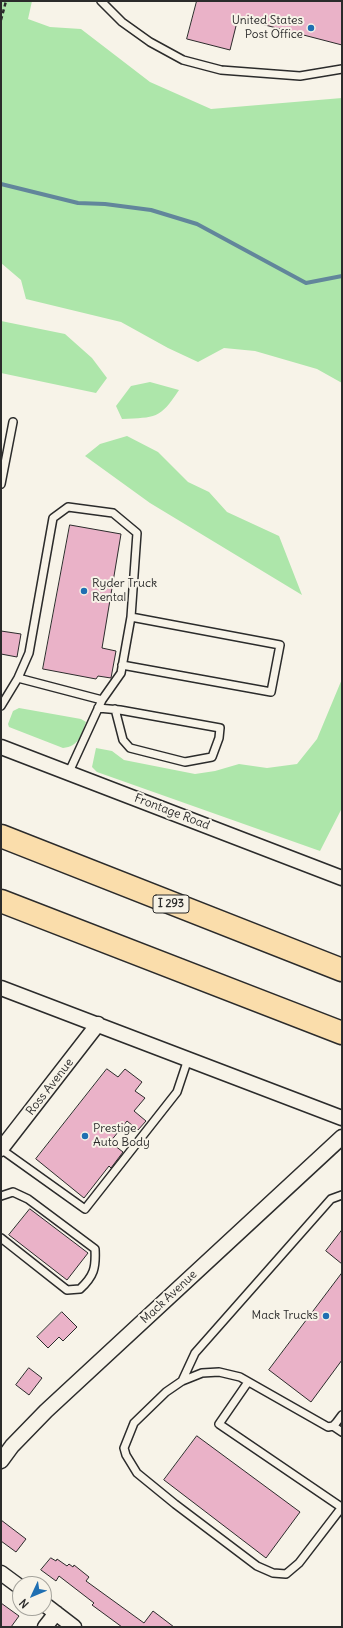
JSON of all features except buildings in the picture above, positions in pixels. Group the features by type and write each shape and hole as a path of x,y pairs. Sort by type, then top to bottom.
{"highway":[{"name":"I 293","path":"1,836 342,970"},
{"path":"1,901 342,1033"}],"street":[{"name":"Frontage Road","path":"1,747 342,878"},
{"path":"1,988 342,1118"},
{"name":"Ross Avenue","path":"1,1149 98,1024"},
{"name":"Mack Avenue","path":"1,1461 12,1446 46,1411 342,1137"},
{"path":"1,1573 12,1581"},
{"path":"52,1610 74,1627"},
{"path":"46,1627 56,1613"}],"lane":[{"path":"101,1 122,22 150,42 183,60 221,70 300,76 342,69"},
{"path":"1,484 13,422"},
{"path":"1,706 18,678 29,653 53,518 68,507 112,513 137,533 131,617 121,673 102,700 69,772"},
{"path":"122,665 271,692 280,645 131,617"},
{"path":"18,678 102,700"},
{"path":"98,708 115,709 220,728 212,757 185,762 130,748 123,740 115,709"},
{"path":"1,1149 85,1209 177,1092 188,1059"},
{"path":"1,1196 13,1192 28,1199 95,1249 96,1264 90,1279 80,1289 67,1290 1,1238"},
{"path":"182,1380 195,1353 331,1199 342,1195"},
{"path":"248,1382 219,1424 342,1507 299,1563 286,1574 273,1573 258,1566 175,1504 138,1473 126,1455 124,1448 134,1423 166,1392 182,1380 202,1373 219,1372 240,1377 328,1426 333,1426 342,1432"},
{"path":"333,1426 342,1415"}],"path":[{"path":"1,20 6,1"}],"green space":[{"path":"1,1 32,1 28,19 50,27 81,29 150,82 211,109 342,98 342,383 317,369 255,351 224,348 198,362 168,348 121,322 26,299 21,280 1,263"},
{"path":"1,321 65,334 92,358 107,378 96,393 1,373"},
{"path":"150,382 179,390 166,407 156,415 142,418 122,419 116,406 131,386"},
{"path":"127,436 158,452 188,482 209,492 227,512 279,536 302,595 150,503 85,456 100,444"},
{"path":"342,679 342,808 320,851 97,772 92,767 96,748 112,751 124,760 195,774 215,771 239,764 267,768 297,764 317,739"},
{"path":"19,708 81,719 86,722 76,743 63,748 9,727 8,724 13,711"}],"waterway":[{"path":"1,184 78,203 105,204 151,210 197,224 306,283 342,276"}],"place":[{"name":"United States Post Office","path":"311,28"},
{"name":"Ryder Truck Rental","path":"84,591"},
{"name":"Prestige Auto Body","path":"85,1136"},
{"name":"Mack Trucks","path":"326,1316"}]}
